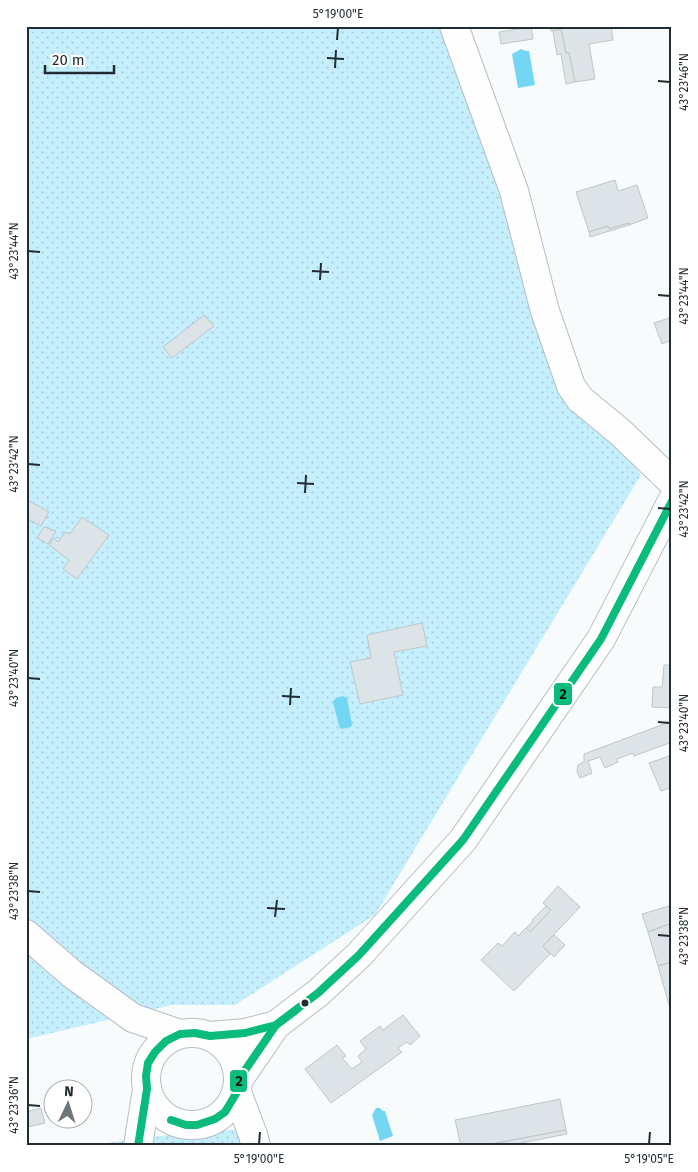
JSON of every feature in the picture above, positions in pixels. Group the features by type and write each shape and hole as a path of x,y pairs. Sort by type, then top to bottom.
{"street":[{"path":"454,26 514,191 545,312 571,386 580,399 620,432 672,482"},
{"path":"196,1130 225,1112 232,1102 238,1086 276,1025 318,993 359,955 463,840 601,639 672,501"},
{"path":"26,934 72,974 133,1018 180,1034"},
{"path":"133,1018 154,1052"},
{"path":"140,1146 148,1063 154,1052 166,1040 180,1034 195,1033 210,1036 245,1033 276,1025"},
{"path":"210,1036 222,1043 231,1054 237,1066 238,1086 254,1141"},
{"path":"147,1089 152,1102 160,1112 196,1130"},
{"path":"140,1146 155,1133 196,1130 235,1124 254,1141"}],"shaded area":[{"path":"26,26 463,26 593,408 641,475 375,915 235,1005 172,1005 26,1039"},
{"path":"242,1129 246,1146 83,1146 168,1135"}],"water":[{"path":"521,49 529,51 535,85 518,88 512,54"},
{"path":"343,696 347,698 352,724 351,727 341,729 333,702 336,698"},
{"path":"376,1108 385,1111 393,1136 380,1141 372,1115"}],"building":[{"path":"550,26 611,26 613,40 589,44 595,79 575,82 569,53 566,53 561,29 551,31"},
{"path":"531,27 533,39 501,44 499,32"},
{"path":"561,29 566,53 569,53 575,82 566,84 561,54 557,55 553,31"},
{"path":"615,180 618,191 637,185 648,218 629,225 629,223 609,229 608,226 589,232 576,192"},
{"path":"629,223 629,225 590,237 589,232 608,226 609,229"},
{"path":"204,315 214,326 172,358 163,347"},
{"path":"672,317 672,340 662,344 654,323"},
{"path":"26,499 49,512 41,526 26,518"},
{"path":"82,517 109,535 77,579 63,569 69,560 49,545 54,538 58,542 65,532 70,534"},
{"path":"44,527 56,531 48,544 37,538"},
{"path":"422,623 427,646 394,652 403,695 360,704 350,662 371,658 367,635"},
{"path":"664,665 672,665 672,708 652,707 653,687 662,687"},
{"path":"672,721 672,742 634,756 633,753 617,759 618,762 605,768 600,757 588,761 592,773 580,778 577,771 578,765 584,762 584,754"},
{"path":"672,755 672,787 661,791 649,763"},
{"path":"558,886 580,907 543,946 550,954 514,991 481,960 498,943 502,946 515,932 518,936 526,928 530,932 551,910 543,903"},
{"path":"672,905 672,923 648,932 642,914"},
{"path":"546,906 551,910 530,932 526,928"},
{"path":"672,923 672,962 658,966 648,932"},
{"path":"554,935 565,945 554,957 543,946"},
{"path":"672,962 672,1008 670,1008 658,966"},
{"path":"403,1015 420,1036 410,1045 407,1042 398,1048 402,1052 331,1103 305,1069 337,1045 346,1056 342,1058 352,1069 362,1062 358,1056 366,1049 360,1041 380,1026 383,1030"},
{"path":"560,1099 566,1130 481,1146 461,1146 455,1120"},
{"path":"41,1108 42,1124 28,1127 26,1112"},
{"path":"566,1130 567,1134 506,1146 481,1146"}],"transit line":[{"name":"2","path":"138,1146 147,1089 148,1063 155,1052 166,1041 180,1034 195,1033 210,1036 245,1033 276,1025 318,993 359,955 463,840 601,639 672,501"},
{"name":"2","path":"171,1120 186,1125 197,1125 215,1119 225,1112 237,1092 239,1079 276,1025 296,1010"}]}
